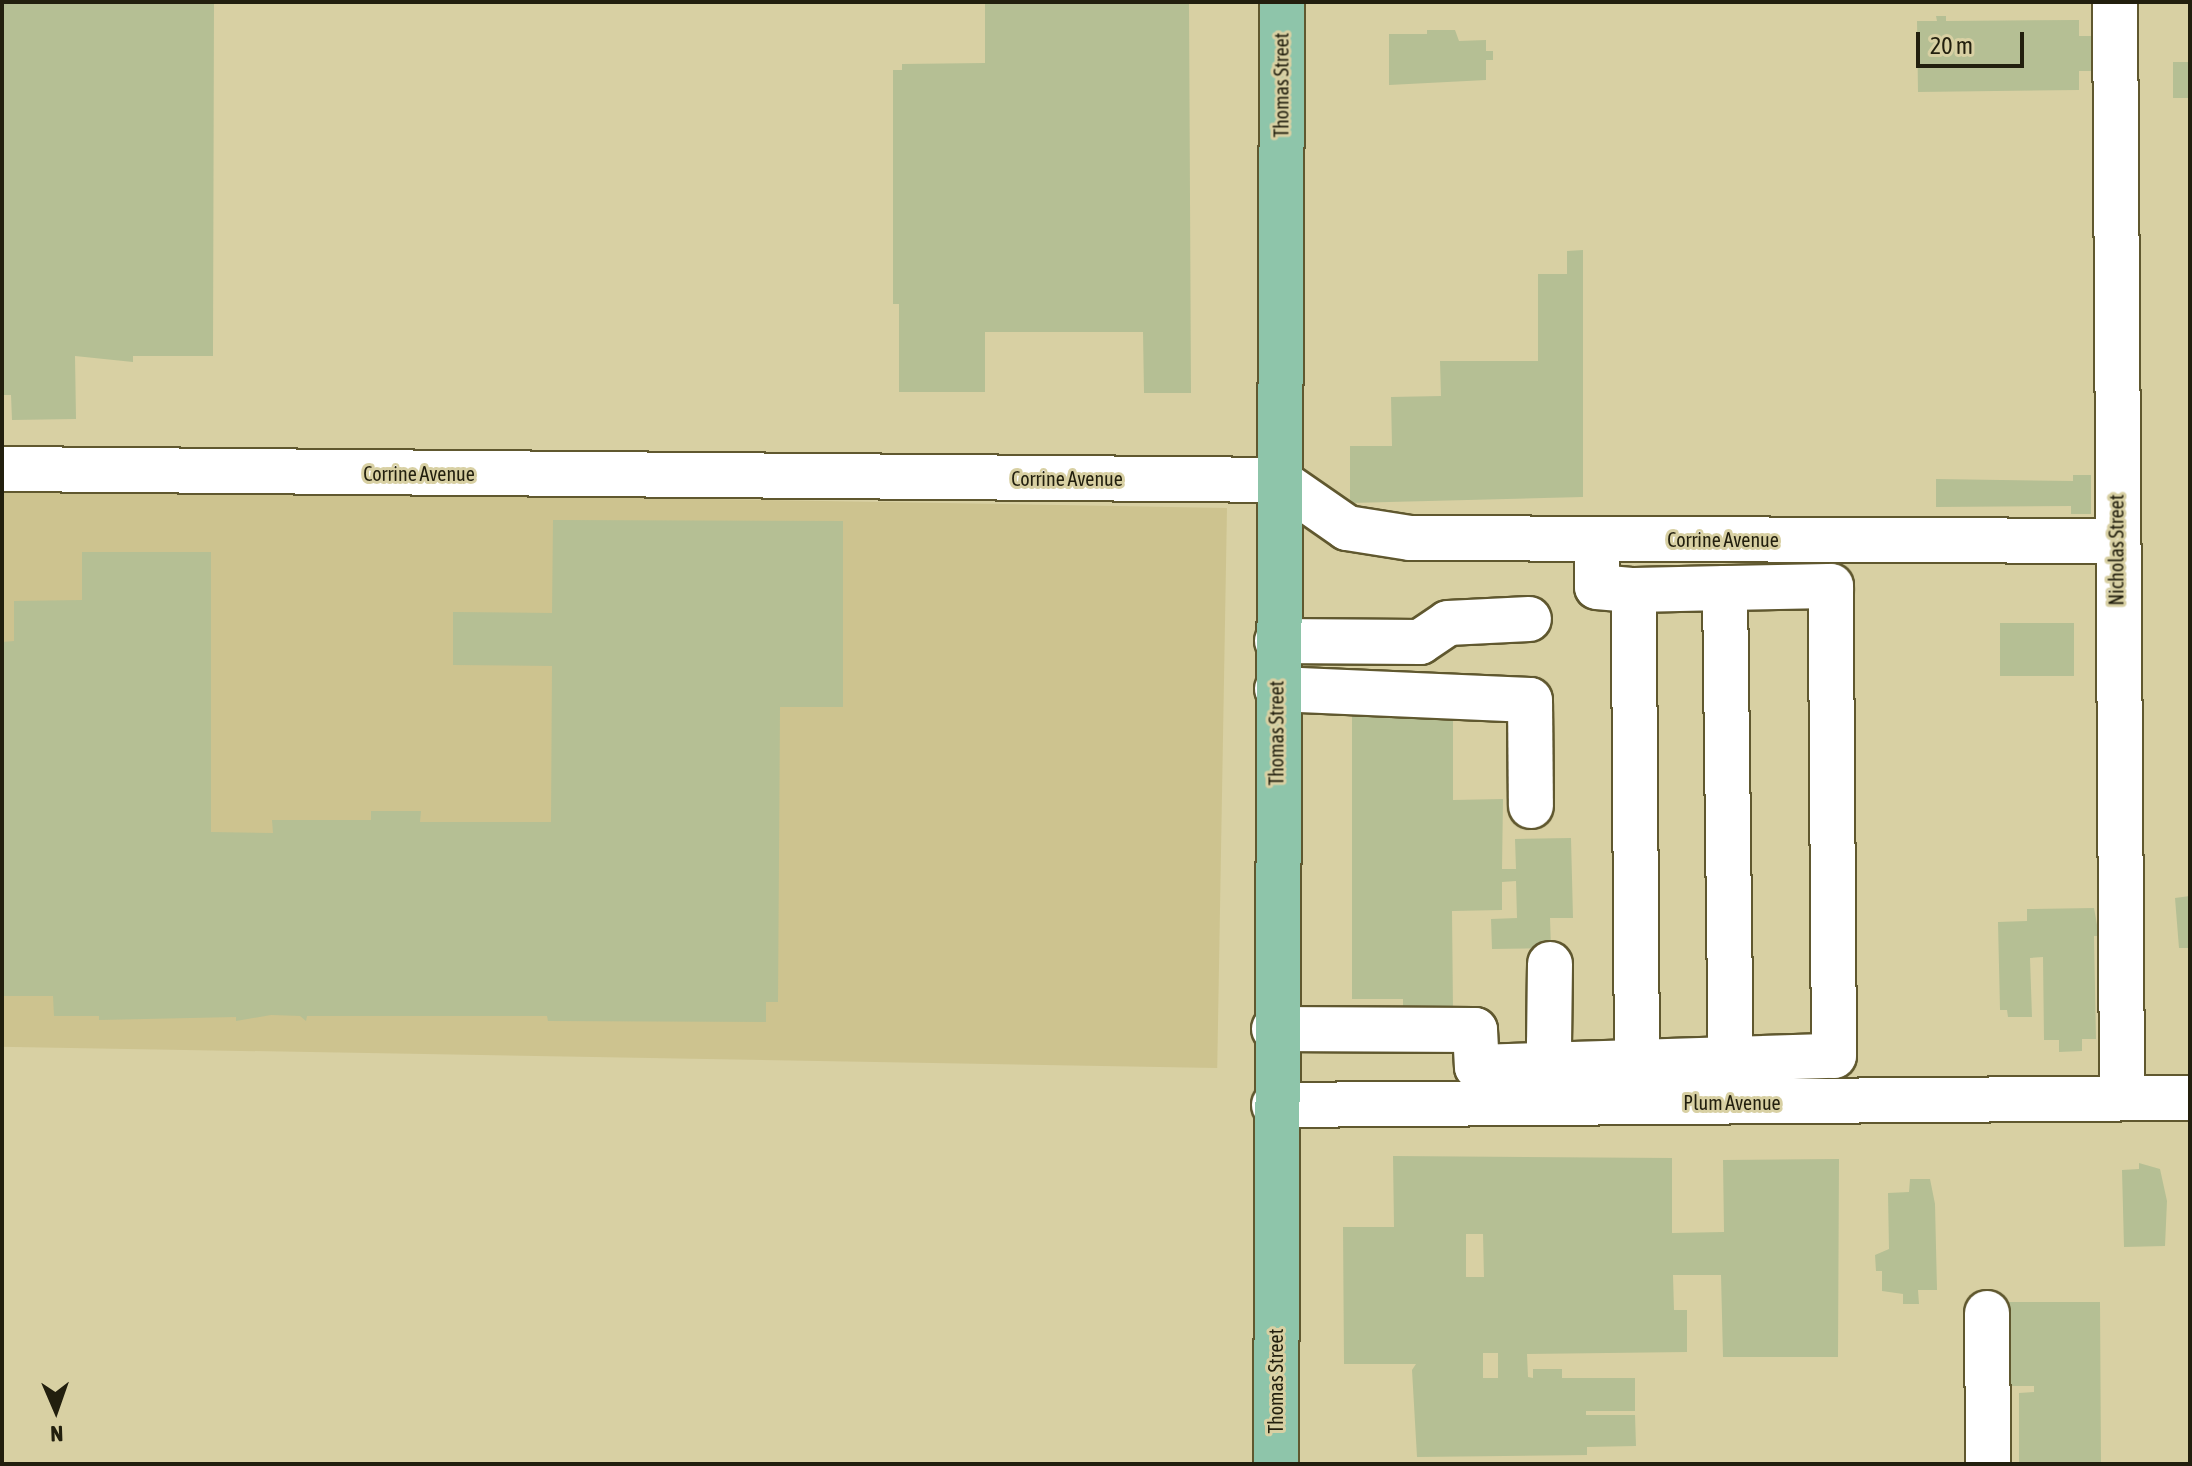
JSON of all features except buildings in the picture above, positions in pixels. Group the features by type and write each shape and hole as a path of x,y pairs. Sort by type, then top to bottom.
{"main road":[{"name":"Thomas Street","path":"1276,1464 1274,1029 1282,2"}],"street":[{"name":"Nicholas Street","path":"2115,2 2116,541 2122,1098"},
{"name":"Corrine Avenue","path":"2,469 1278,480 1347,528 1410,538 2116,541"},
{"path":"1597,539 1615,589 1637,1063"},
{"path":"1274,1029 1475,1030 1477,1067 1557,1084 1637,1063 1834,1056 1831,586 1615,589"},
{"path":"1725,588 1731,1059"},
{"path":"1277,641 1420,642 1448,623 1529,619"},
{"path":"1277,689 1530,700 1531,806"},
{"path":"1550,964 1549,1043 1557,1084"},
{"name":"Plum Avenue","path":"1274,1105 1557,1084 2190,1098"},
{"path":"1987,1313 1988,1464"}],"shaded area":[{"path":"2,487 1227,508 1217,1068 2,1047"}]}
